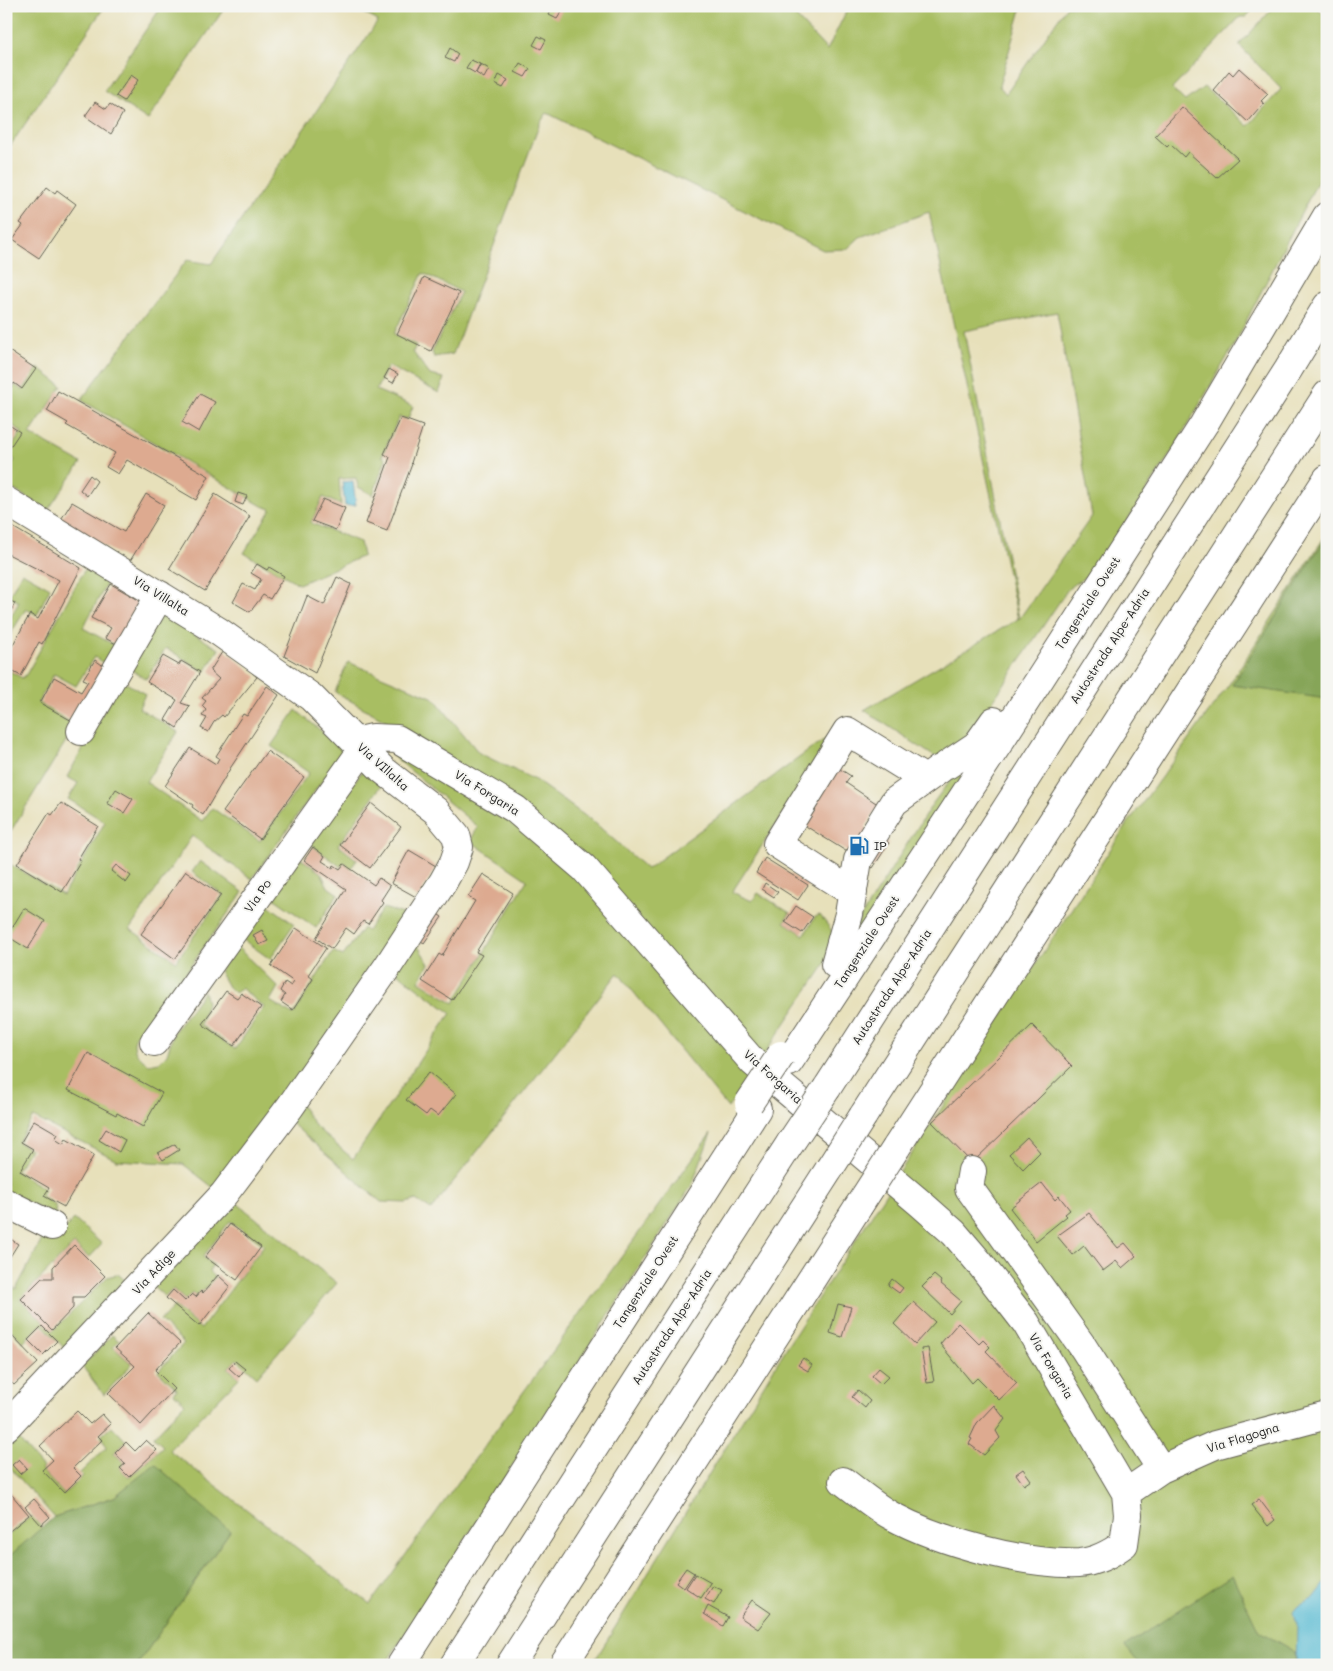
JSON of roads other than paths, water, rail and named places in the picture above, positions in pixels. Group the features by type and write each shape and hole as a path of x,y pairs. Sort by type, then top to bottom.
{"main road":[{"name":"Tangenziale Ovest","path":"401,1665 714,1176 753,1106 1000,741 1204,424 1327,216"},
{"name":"Autostrada Alpe-Adria","path":"454,1665 827,1088 1288,370 1327,306"},
{"path":"510,1665 1327,395"},
{"path":"563,1665 1327,479"},
{"name":"Via Villalta","path":"6,501 160,595 264,662 311,697"},
{"path":"1274,564 1327,503"},
{"path":"785,1058 831,976 853,893 858,860 894,802 977,745 1057,623 1068,611 1098,586"},
{"path":"81,732 160,595"},
{"name":"Via VIllalta","path":"311,697 383,770 436,811 456,835"},
{"path":"853,893 777,844 847,731 936,772"},
{"name":"Via Forgaria","path":"359,745 373,738 397,740 515,809 584,868 753,1062 920,1202 954,1233 1026,1323 1126,1493 1128,1515 1124,1544 1108,1555 1080,1563 1031,1559 946,1538 890,1515 843,1481"},
{"name":"Via Po","path":"154,1042 359,745"},
{"name":"Via Adige","path":"6,1427 224,1194 290,1107 443,882 457,854 459,846 456,835"},
{"path":"972,1171 969,1188 1083,1347 1161,1469 1126,1493"},
{"path":"6,1203 52,1226"},
{"name":"Via Flagogna","path":"1161,1469 1215,1445 1327,1415"}],"water":[{"path":"353,481 356,505 345,506 342,482"},
{"path":"1327,1581 1327,1665 1296,1665 1297,1625 1294,1612 1299,1606 1314,1598"}],"place":[{"name":"IP","path":"859,846"}]}
